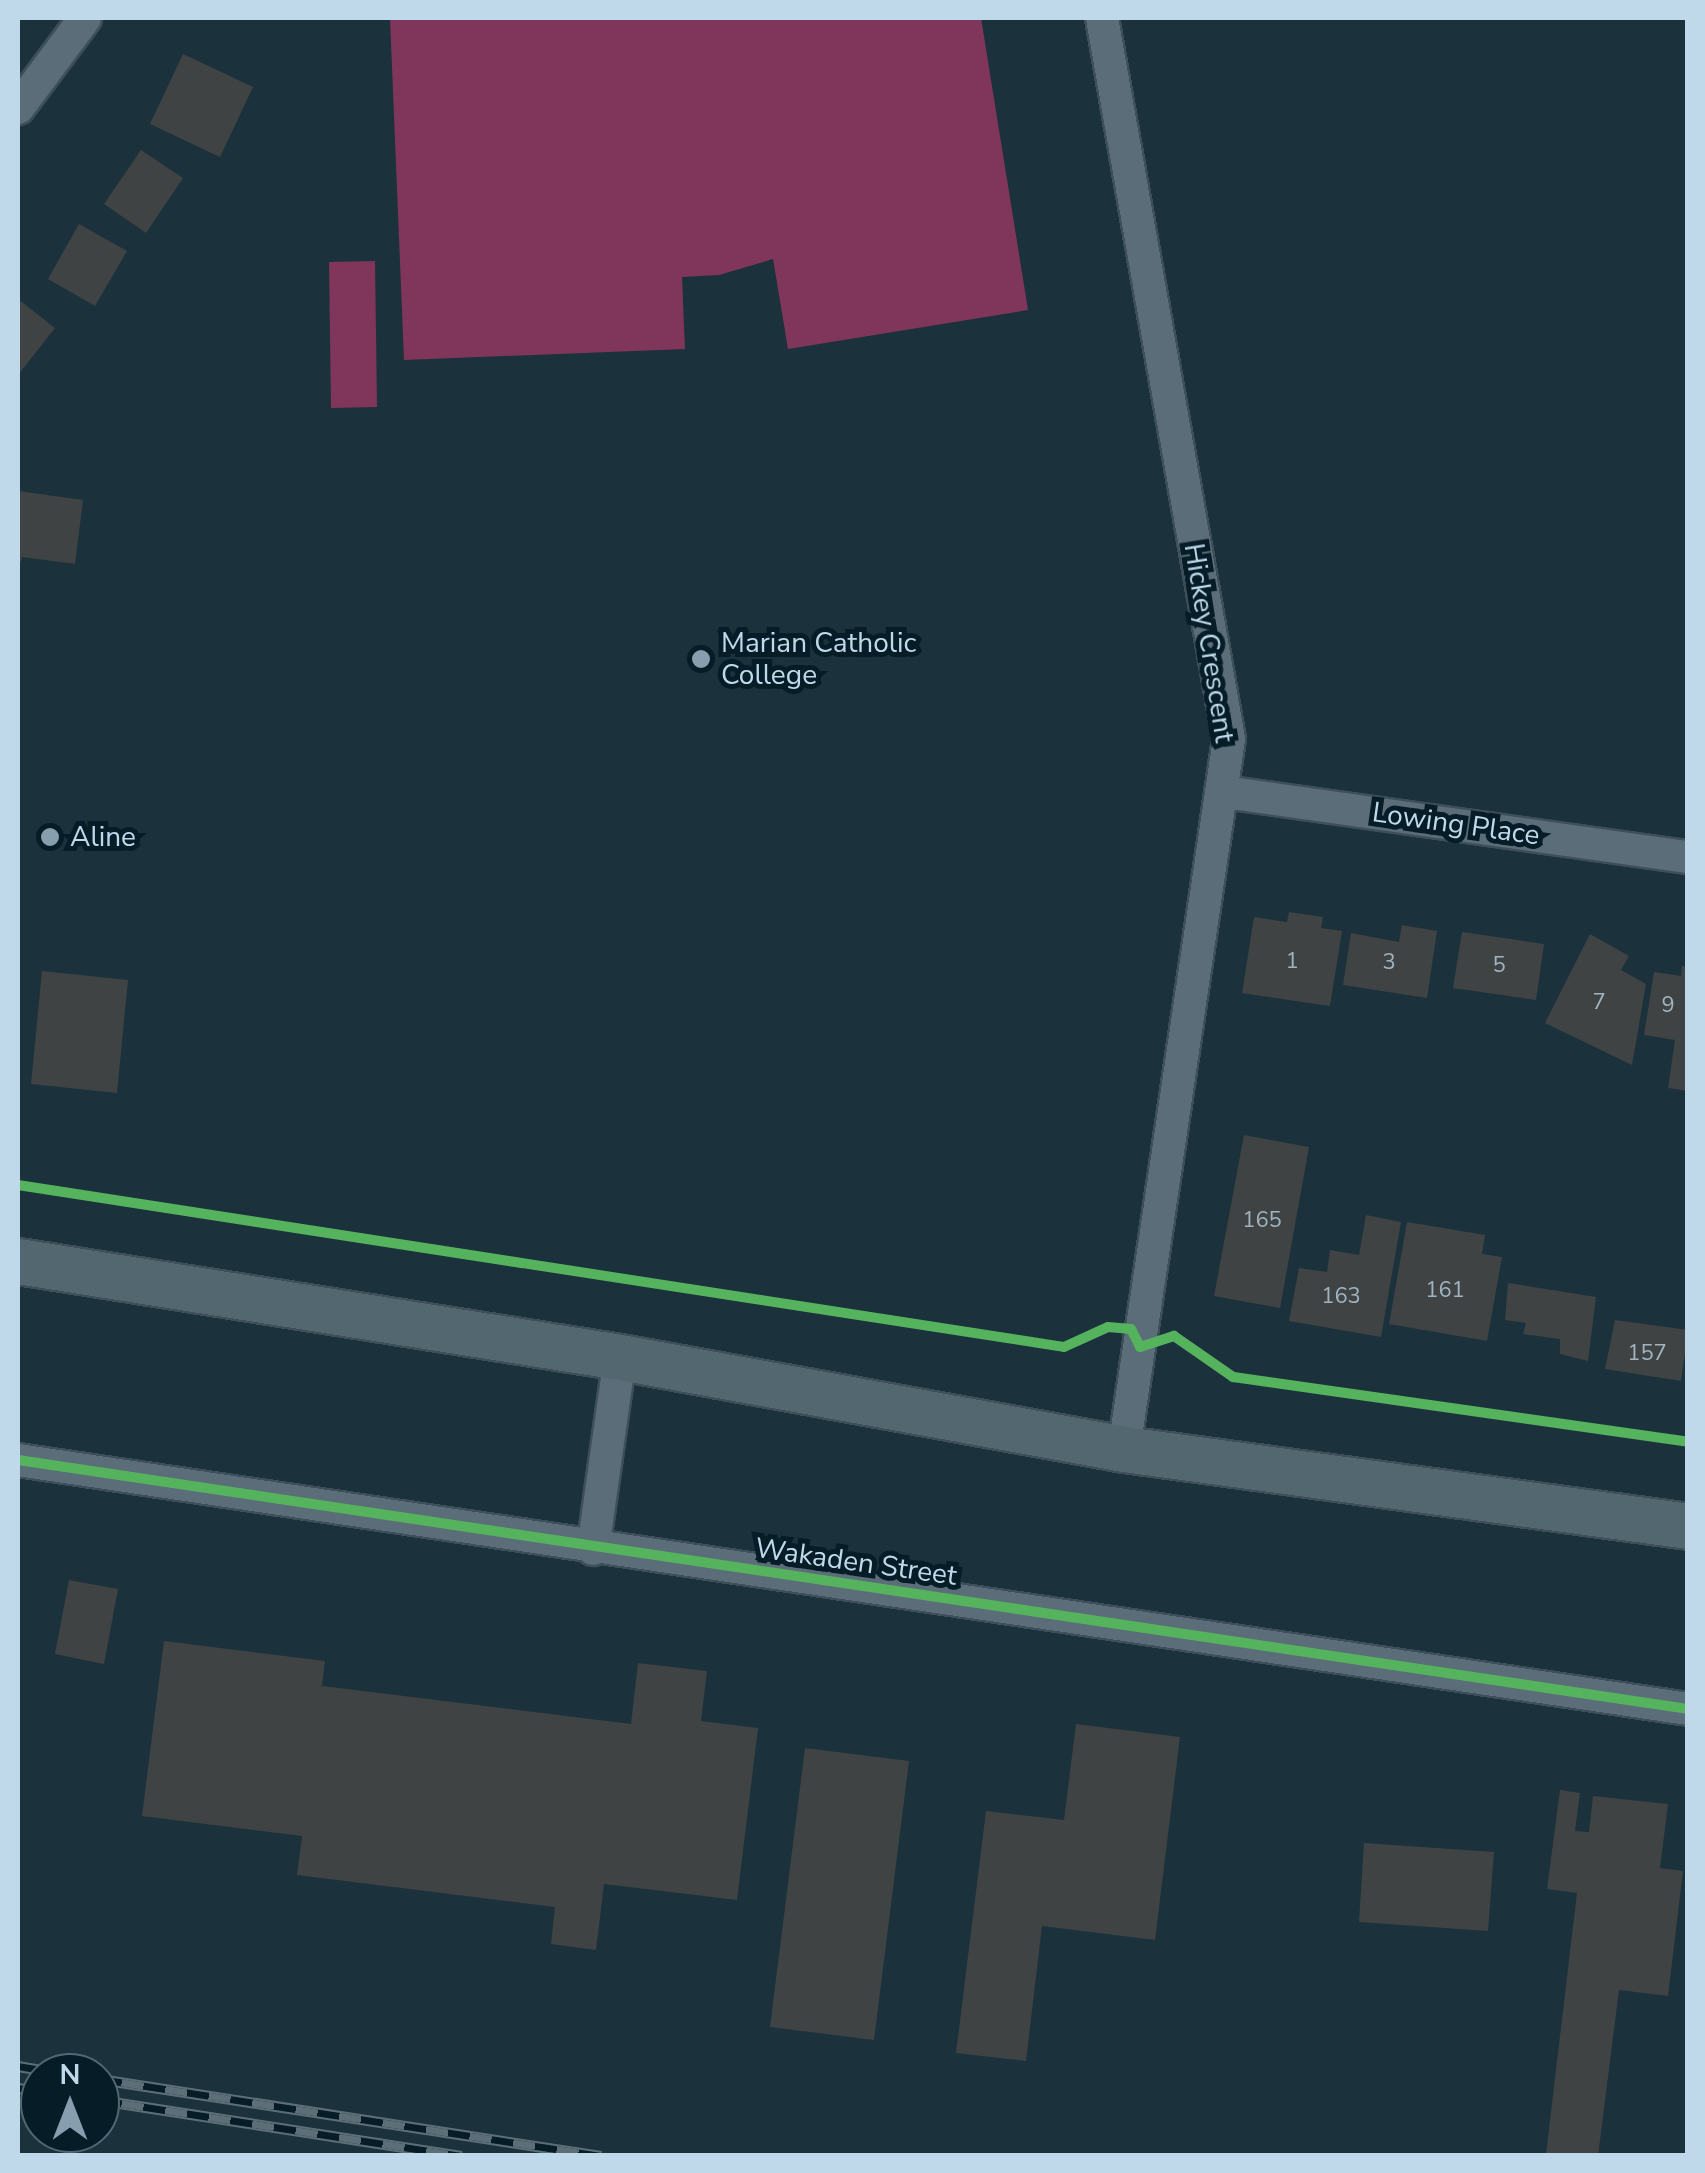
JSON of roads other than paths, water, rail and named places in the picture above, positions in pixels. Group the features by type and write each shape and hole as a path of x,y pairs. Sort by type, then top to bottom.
{"main road":[{"path":"18,1260 620,1357 1124,1449 1688,1526"}],"street":[{"path":"18,108 85,18"},
{"name":"Hickey Crescent","path":"1102,18 1228,739 1224,792 1124,1449"},
{"name":"Lowing Place","path":"1224,792 1688,857"},
{"path":"593,1549 620,1357"},
{"name":"Wakaden Street","path":"18,1460 593,1549 1345,1653 1688,1709"}],"railway":[{"path":"120,2082 601,2156"},
{"path":"120,2103 462,2156"}],"place":[{"name":"Marian Catholic College","path":"701,659"},
{"name":"Aline","path":"50,837"}]}
